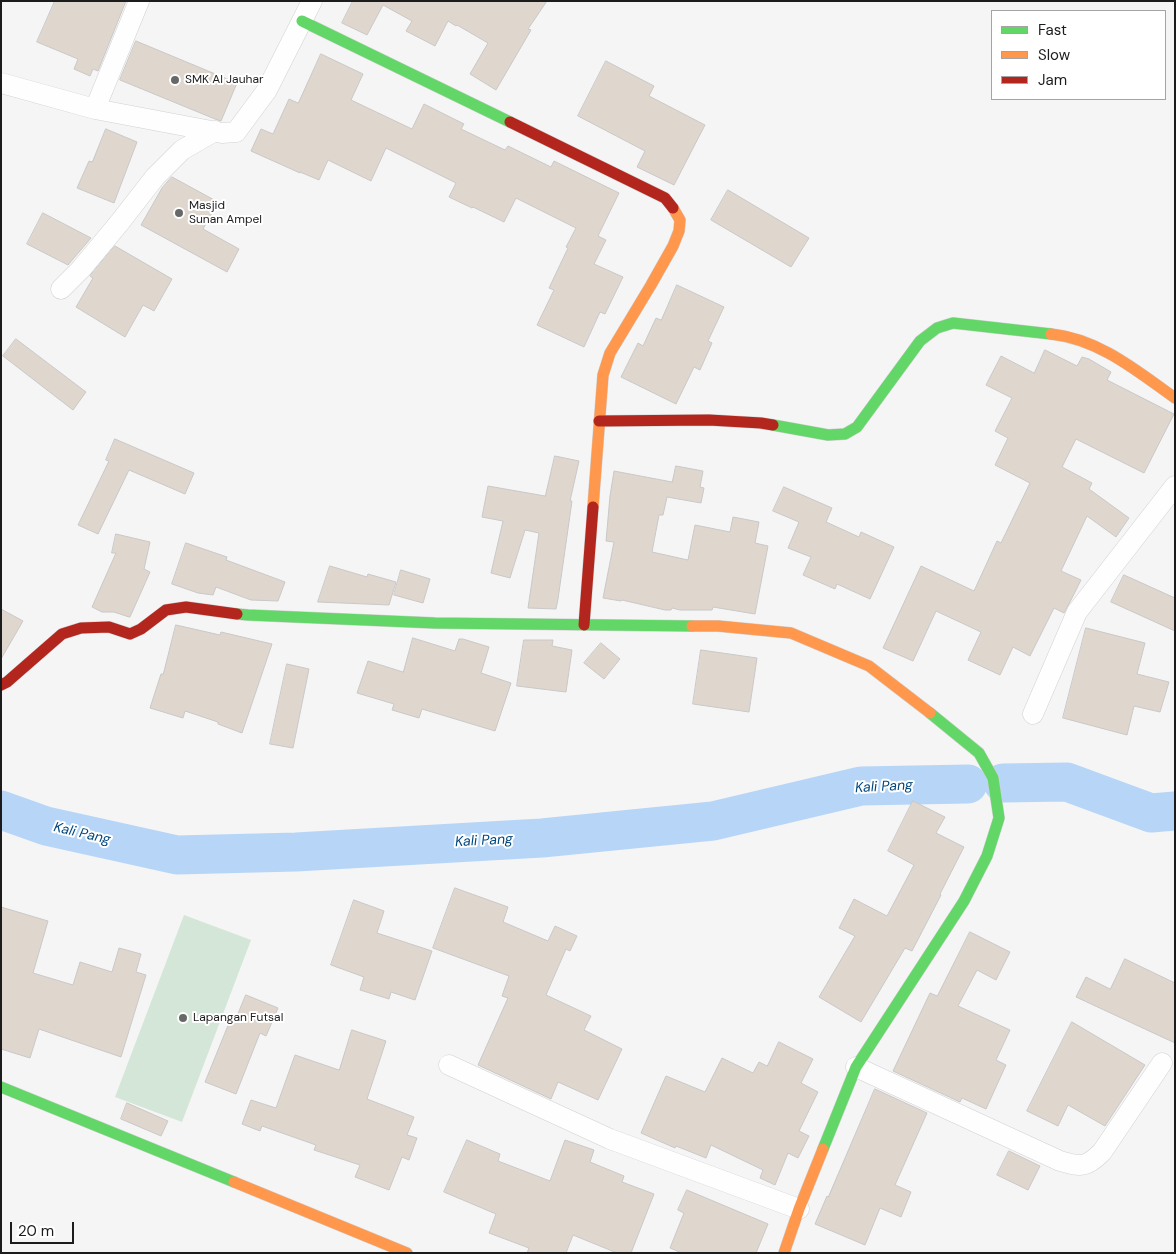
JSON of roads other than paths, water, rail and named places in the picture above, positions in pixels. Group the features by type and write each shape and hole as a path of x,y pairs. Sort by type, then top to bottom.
{"street":[{"path":"95,109 139,1"},
{"path":"1,83 95,109 222,133 236,132 267,90 312,1"},
{"path":"302,21 665,198 680,222 677,238 668,257 610,354 602,375 584,625"},
{"path":"62,289 109,236 155,177 182,150 215,131"},
{"path":"599,421 709,420 761,423 828,435 845,434 858,427 920,341 937,328 953,323 1064,335 1095,345 1123,361 1175,398"},
{"path":"1033,714 1077,612 1175,486"},
{"path":"1,684 7,682 62,634 82,628 109,627 130,634 141,629 166,610 186,607 258,616 436,624 718,626 791,634 869,666 979,753 993,778 999,818 987,856 964,901 856,1067 798,1209 784,1253"},
{"path":"856,1067 1060,1161 1083,1166 1092,1162 1102,1152 1162,1063"},
{"path":"449,1065 610,1139 798,1209"},
{"path":"1,1087 407,1253"}],"waterway":[{"name":"Kali Pang","path":"1003,783 1067,782 1151,813 1175,811"},
{"name":"Kali Pang","path":"1,810 46,826 177,855 296,852 542,838 713,821 861,786 968,784"}],"place":[{"name":"SMK Al Jauhar","path":"175,80"},
{"name":"Masjid Sunan Ampel","path":"179,213"},
{"name":"Lapangan Futsal","path":"183,1018"}]}
